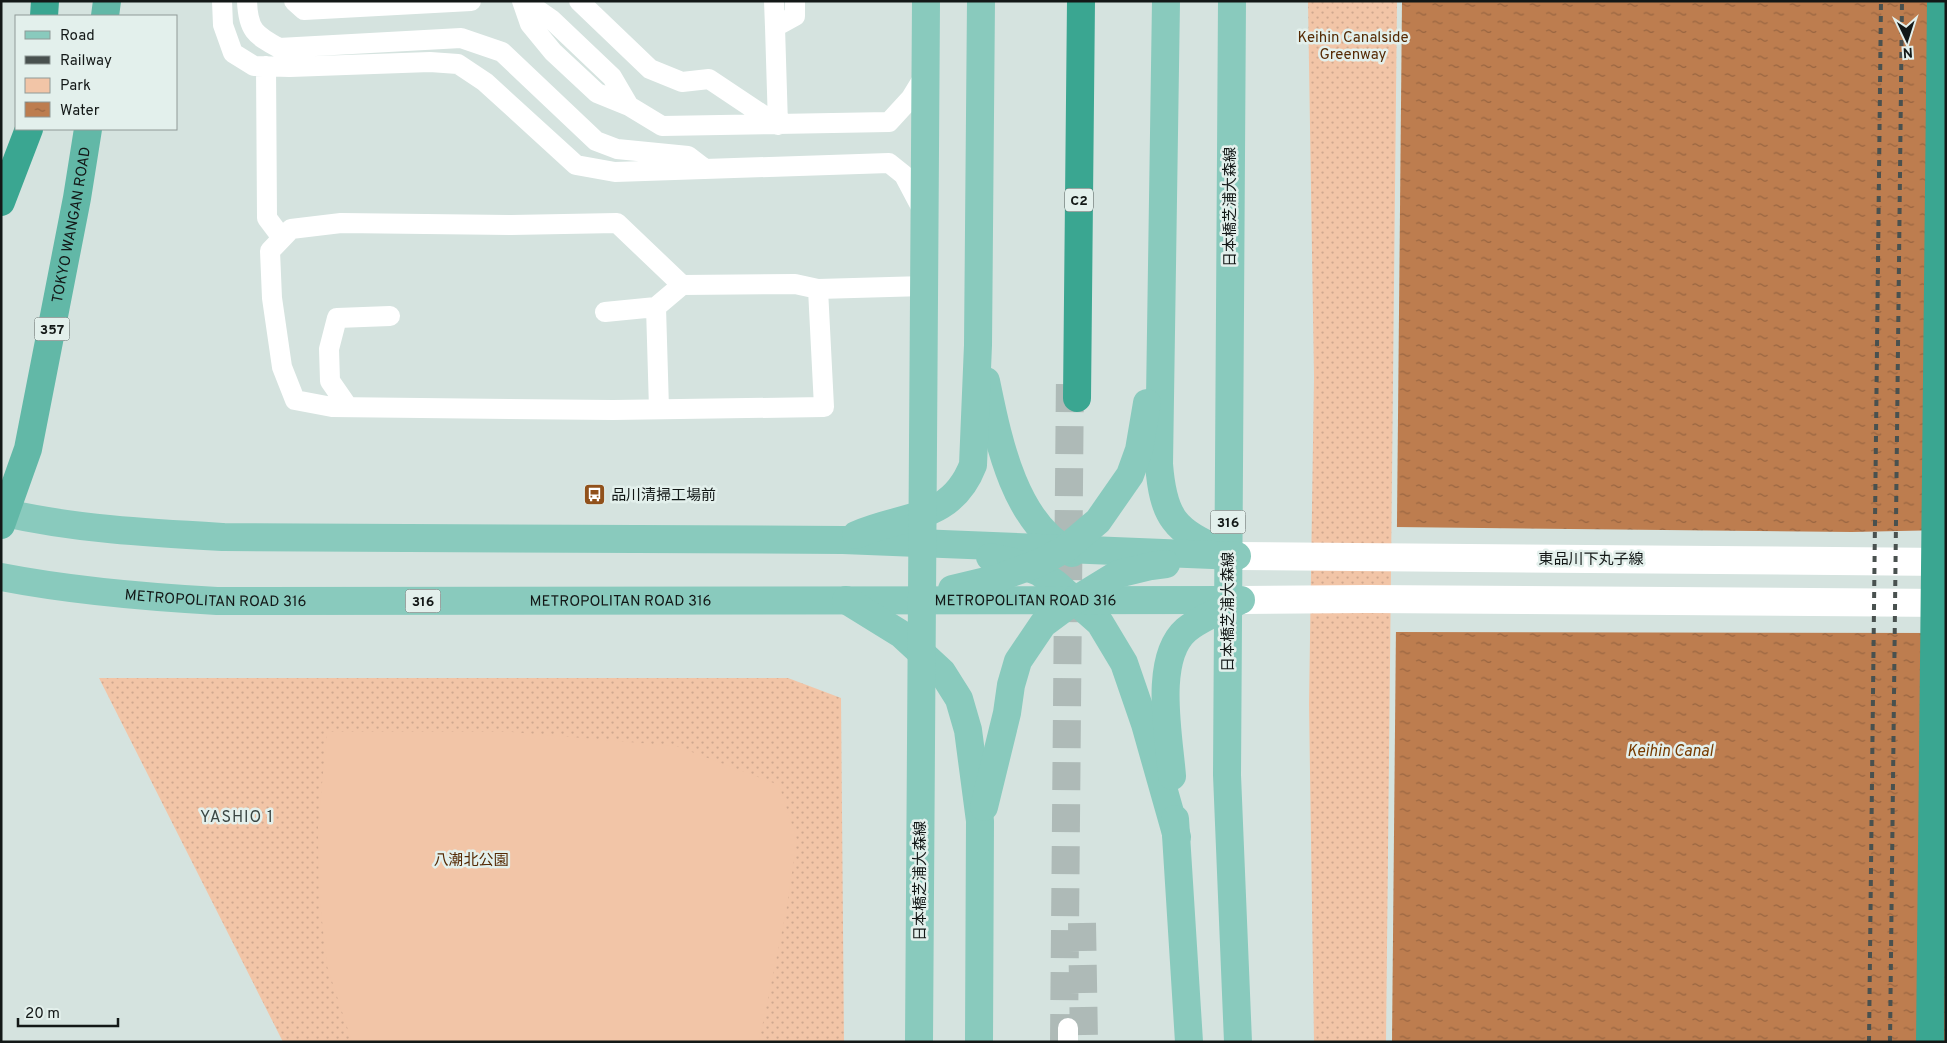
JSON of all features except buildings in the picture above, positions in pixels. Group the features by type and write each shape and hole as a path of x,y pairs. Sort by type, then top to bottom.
{"highway":[{"path":"44,15 45,1"},
{"path":"105,15 107,1"},
{"name":"C2","path":"1077,398 1081,1"},
{"path":"1930,1042 1941,1"},
{"path":"1,202 29,130"},
{"name":"TOKYO WANGAN ROAD","path":"1,525 28,450 77,198 88,130"}],"main road":[{"name":"日本橋芝浦大森線","path":"918,1042 926,1"},
{"path":"843,540 871,528 913,518 940,507 967,482 973,465 978,345 981,1"},
{"path":"1166,1 1159,464 1161,489 1166,508 1179,528 1200,542 1237,556"},
{"name":"日本橋芝浦大森線","path":"1232,1 1227,775 1238,1042"},
{"path":"846,600 883,590 958,588 998,578 1065,549 1098,521 1130,475 1139,450 1148,394 1161,343"},
{"path":"978,345 994,418 1012,481 1031,518 1065,549 1118,574 1168,592 1241,600 1368,599 1946,603"},
{"name":"316","path":"1,512 87,526 154,533 224,537 843,540 1237,556"},
{"path":"843,540 874,552 988,557 1027,567 1039,572 1100,623 1124,663 1145,724 1177,837"},
{"path":"980,821 1018,661 1043,624 1074,600 1118,574 1151,566 1237,556"},
{"name":"東品川下丸子線","path":"1237,556 1946,562"},
{"name":"METROPOLITAN ROAD 316","path":"1,577 76,590 216,601 1241,600"},
{"path":"846,600 902,634 942,672 959,699 968,730 980,821 979,1042"},
{"path":"1189,1042 1177,837 1165,684 1167,665 1172,648 1185,631 1241,600"}],"lane":[{"path":"222,1 223,25 233,53 254,66 430,62 458,64 485,82 576,165 615,172 889,163 904,175 924,212"},
{"path":"247,1 248,18 259,37 279,48 461,38 502,52 596,141 617,149 688,156 706,169"},
{"path":"294,1 304,10 471,1"},
{"path":"523,1 530,24 552,52 597,93 629,106 662,126 889,122 911,98 925,75"},
{"path":"579,1 650,69 682,82 709,79 778,125"},
{"path":"774,1 778,125"},
{"path":"775,27 795,16 795,1"},
{"path":"266,66 267,218 282,238"},
{"path":"682,285 617,223 511,225 341,223 292,229 270,251 272,298 282,367 295,400 332,407 613,410 824,407 818,289"},
{"path":"605,312 656,307 682,285 795,284 818,289 924,286"},
{"path":"656,307 659,409"},
{"path":"348,407 330,381 328,348 337,318 390,316"}],"green space":[{"name":"Keihin Canalside Greenway","path":"1308,1 1397,1 1386,1042 1314,1042 1309,704 1314,377"},
{"name":"八潮北公園","path":"99,678 788,678 841,698 844,1042 283,1042"},
{"path":"327,732 512,732 676,746 779,785 797,840 786,912 759,1042 352,1042 327,966 319,894 318,825"}],"water":[{"name":"Keihin Canal","path":"1402,1 1946,1 1946,1042 1392,1042"}],"pier":[{"path":"1395,527 1852,532 1946,530 1946,633 1394,632"}],"tunnel":[{"path":"1064,1042 1070,373"},
{"path":"1082,923 1084,1042"}],"railway":[{"path":"1869,1042 1881,1"},
{"path":"1890,1042 1902,1"}],"place":[{"name":"品川清掃工場前","path":"595,495"}],"district":[{"name":"YASHIO 1","path":"237,816"}]}
